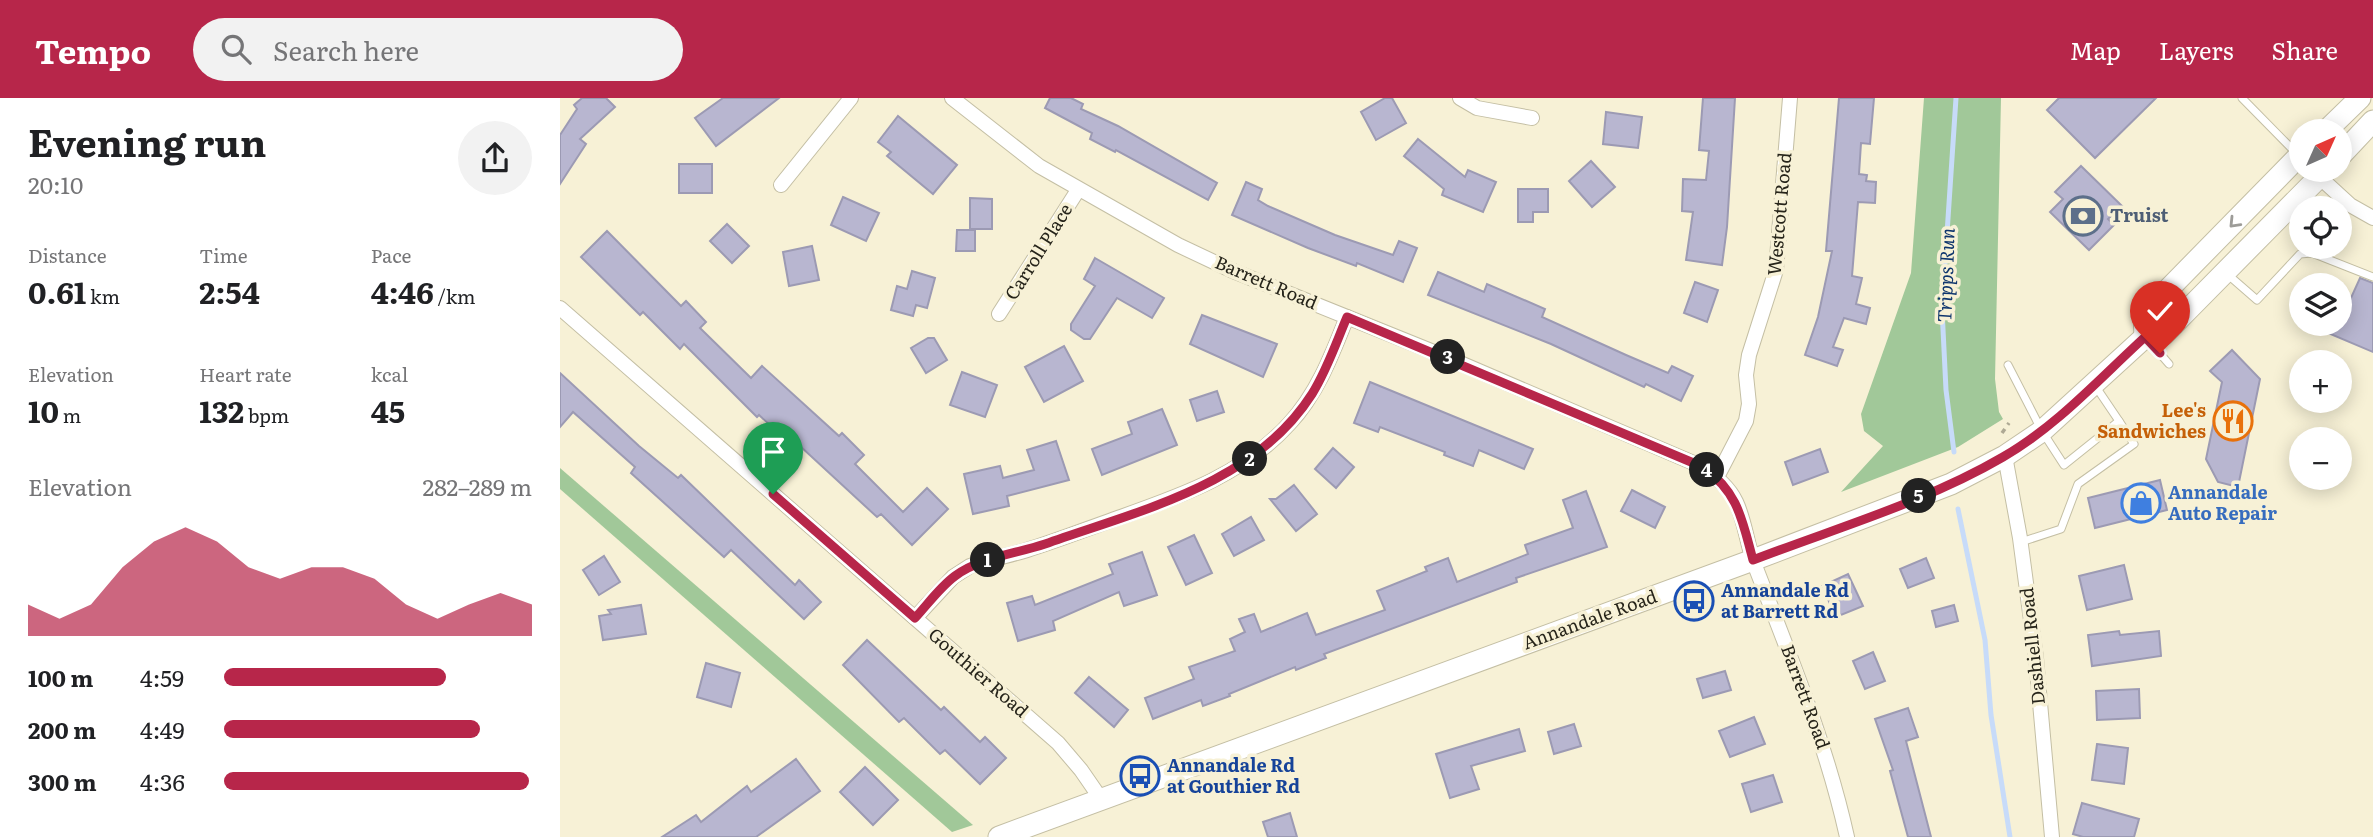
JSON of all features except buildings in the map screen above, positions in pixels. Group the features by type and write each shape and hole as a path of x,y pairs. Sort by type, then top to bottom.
{"main road":[{"path":"2338,119 2360,98"},
{"path":"2352,144 2372,123"},
{"path":"2145,337 2144,314 2290,182"},
{"name":"Annandale Road","path":"999,837 1753,560 1951,484 2005,456 2042,431 2145,337 2163,335 2225,272 2296,182"}],"street":[{"path":"781,185 851,98"},
{"name":"Barrett Road","path":"952,98 1039,166 1078,190 1222,265 1703,467 1717,477"},
{"path":"1460,98 1477,108 1532,118"},
{"name":"Westcott Road","path":"1717,477 1746,421 1749,404 1746,375 1749,355 1776,270 1790,98"},
{"path":"2328,182 2350,205 2373,218"},
{"name":"Carroll Place","path":"999,314 1078,190"},
{"name":"Gouthier Road","path":"560,308 1058,743 1082,770 1101,799"},
{"path":"915,618 953,577 970,566 1026,550 1132,513 1210,483 1239,467 1267,446 1290,423 1312,394 1347,317"},
{"name":"Dashiell Road","path":"2005,456 2021,542 2036,658 2052,837"},
{"path":"1717,477 1737,503 1753,560"},
{"name":"Barrett Road","path":"1753,560 1804,690 1835,783 1847,837"}],"lane":[{"path":"2242,98 2289,144"},
{"path":"2225,272 2257,300 2301,254 2312,253 2373,277"},
{"path":"2145,337 2169,364"},
{"path":"2008,365 2042,431 2064,465 2119,421"},
{"path":"2021,542 2060,530 2078,484 2134,444 2094,384"}],"green space":[{"path":"1924,98 2001,98 1995,379 1999,412 2003,419 1958,447 1841,492 1883,446 1864,431 1861,414 1911,273"},
{"path":"560,468 973,825 952,832 560,489"}],"waterway":[{"name":"Tripps Run","path":"1954,452 1946,390 1942,309 1956,98"},
{"name":"Tripps Run","path":"1958,509 1985,640 1991,715 2010,837"}],"place":[{"name":"Truist","path":"2083,216"},
{"name":"Lee's Sandwiches","path":"2233,421"},
{"name":"Annandale Auto Repair","path":"2141,503"},
{"name":"Annandale Rd at Barrett Rd","path":"1694,601"},
{"name":"Annandale Rd at Gouthier Rd","path":"1140,776"}],"route":[{"path":"773,494 915,618 953,577 970,566 1026,550 1132,513 1210,483 1239,467 1267,446 1290,423 1312,394 1347,317 1446,356 1703,467 1717,477 1737,503 1753,560 1951,484 2005,456 2042,431 2078,401 2145,337 2160,353"}]}
